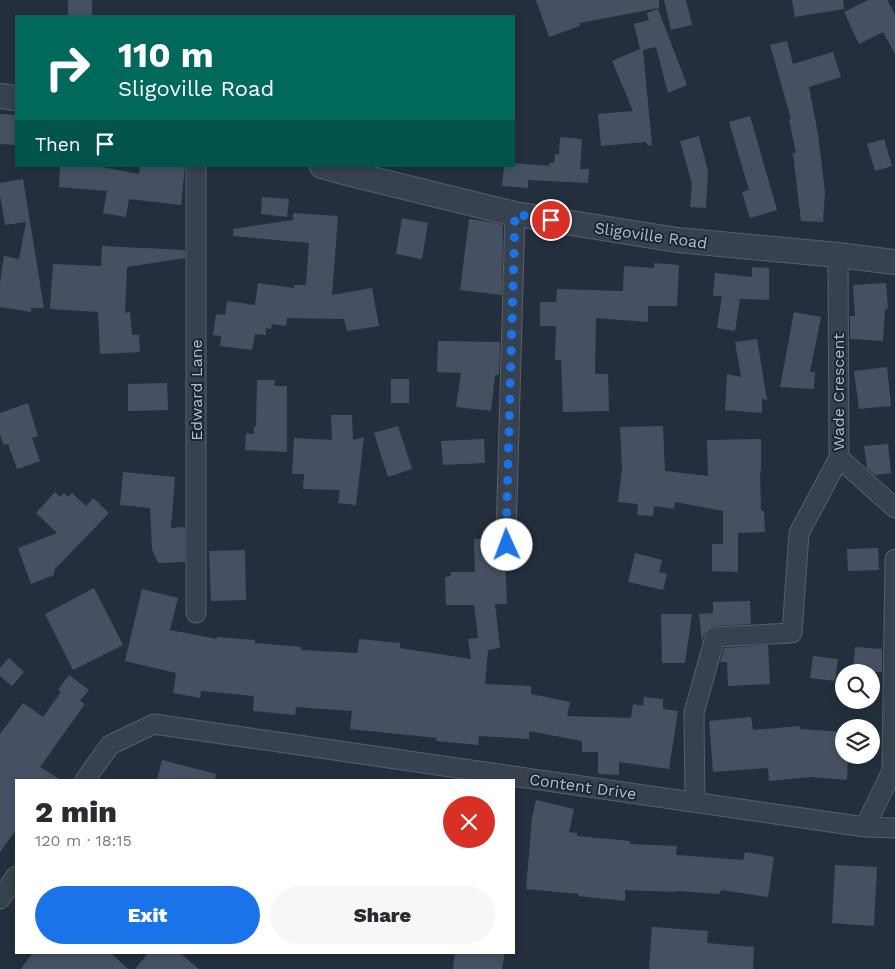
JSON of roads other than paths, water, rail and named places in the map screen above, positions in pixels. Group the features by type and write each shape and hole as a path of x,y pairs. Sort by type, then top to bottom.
{"street":[{"path":"0,96 15,98"},
{"name":"Edward Lane","path":"196,167 196,614"},
{"name":"Sligoville Road","path":"325,167 515,214 677,240 895,262"},
{"path":"507,545 515,214"},
{"name":"Wade Crescent","path":"695,802 694,713 715,637 792,633 799,533 839,458 838,255"},
{"path":"839,458 895,508"},
{"path":"865,827 892,771 895,559"},
{"name":"Content Drive","path":"86,779 110,745 154,724 865,827 895,828"},
{"path":"0,899 15,877"}]}
